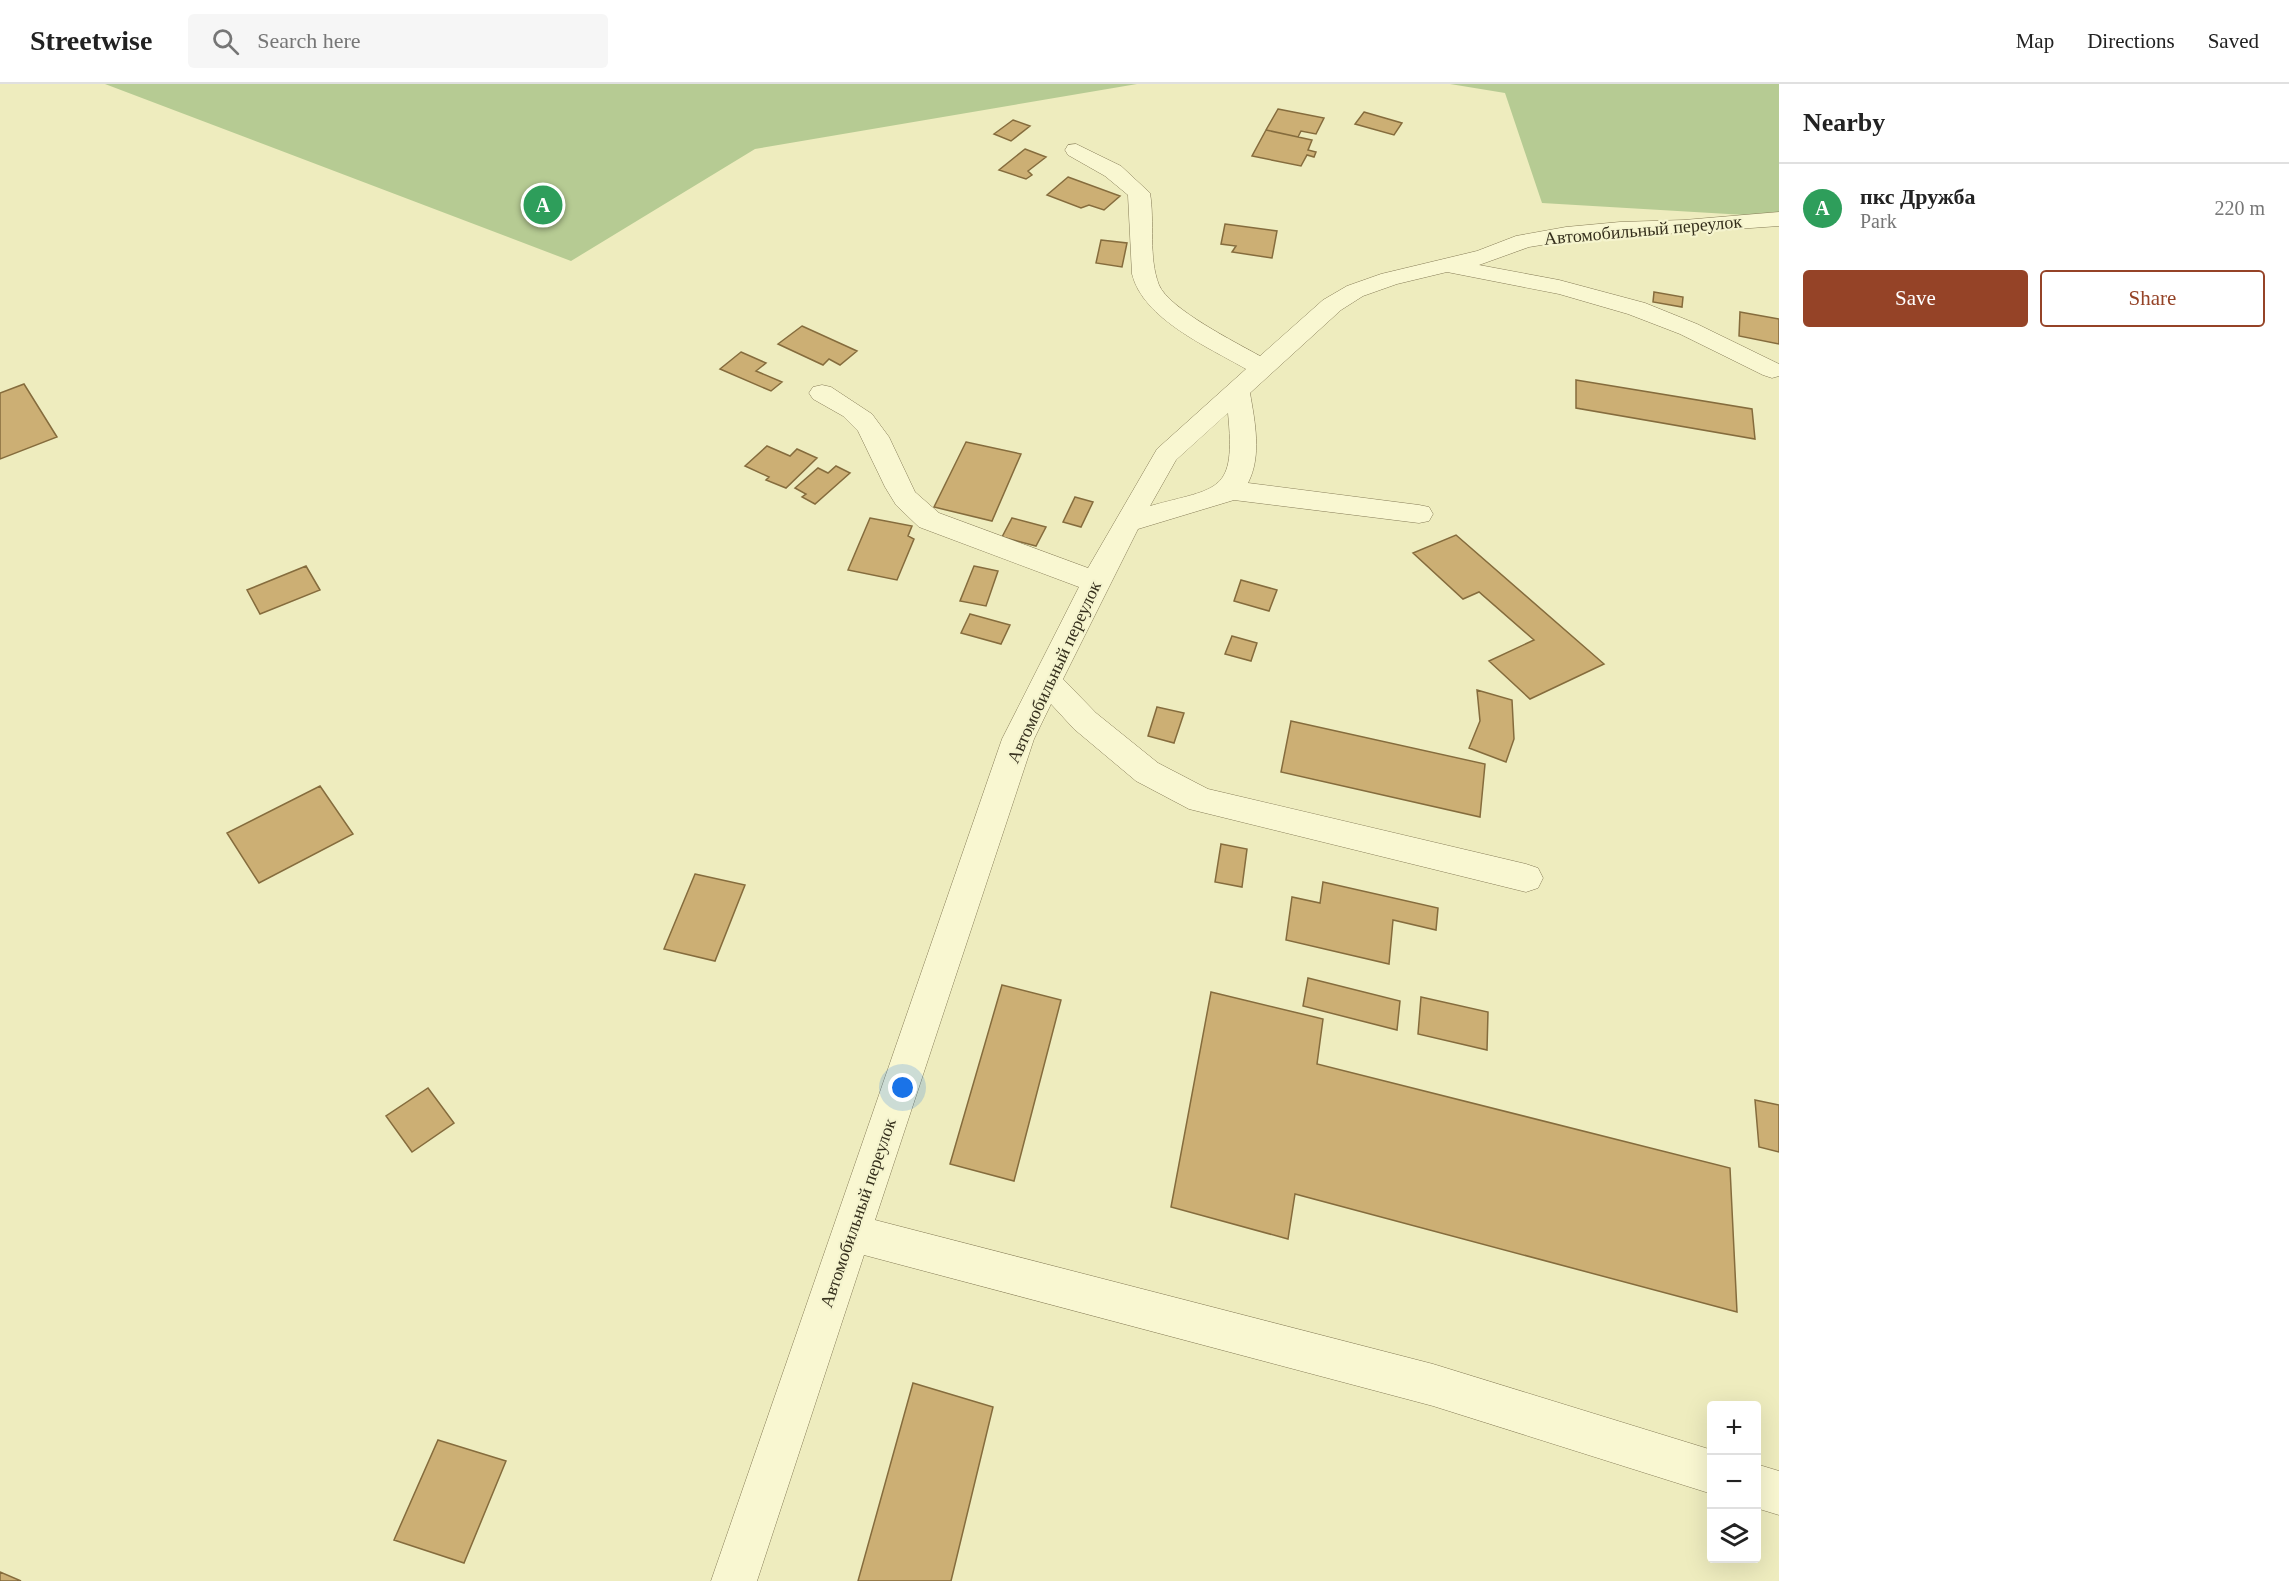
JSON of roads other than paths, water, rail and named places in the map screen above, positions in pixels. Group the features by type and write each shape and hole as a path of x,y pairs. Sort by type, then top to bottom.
{"lane":[{"path":"1077,150 1113,171 1139,193 1144,274 1147,288 1154,300 1261,368"},
{"name":"Автомобильный переулок","path":"734,1581 1018,740 1096,582 1166,455 1332,305 1354,291 1389,279 1485,256 1524,241 1566,234 1779,219"},
{"path":"1441,266 1535,282 1617,303 1658,316 1772,370"},
{"path":"1128,522 1216,497 1229,490 1238,477 1242,456 1243,434 1237,389"},
{"path":"822,393 849,408 868,426 893,479 916,512 929,520 1096,582"},
{"path":"1229,490 1419,513"},
{"path":"1047,681 1085,721 1147,772 1200,800 1526,878"},
{"path":"852,1233 1434,1385 1707,1470"},
{"path":"1761,1487 1779,1492"}],"place":[{"name":"пкс Дружба","path":"543,205"}]}
